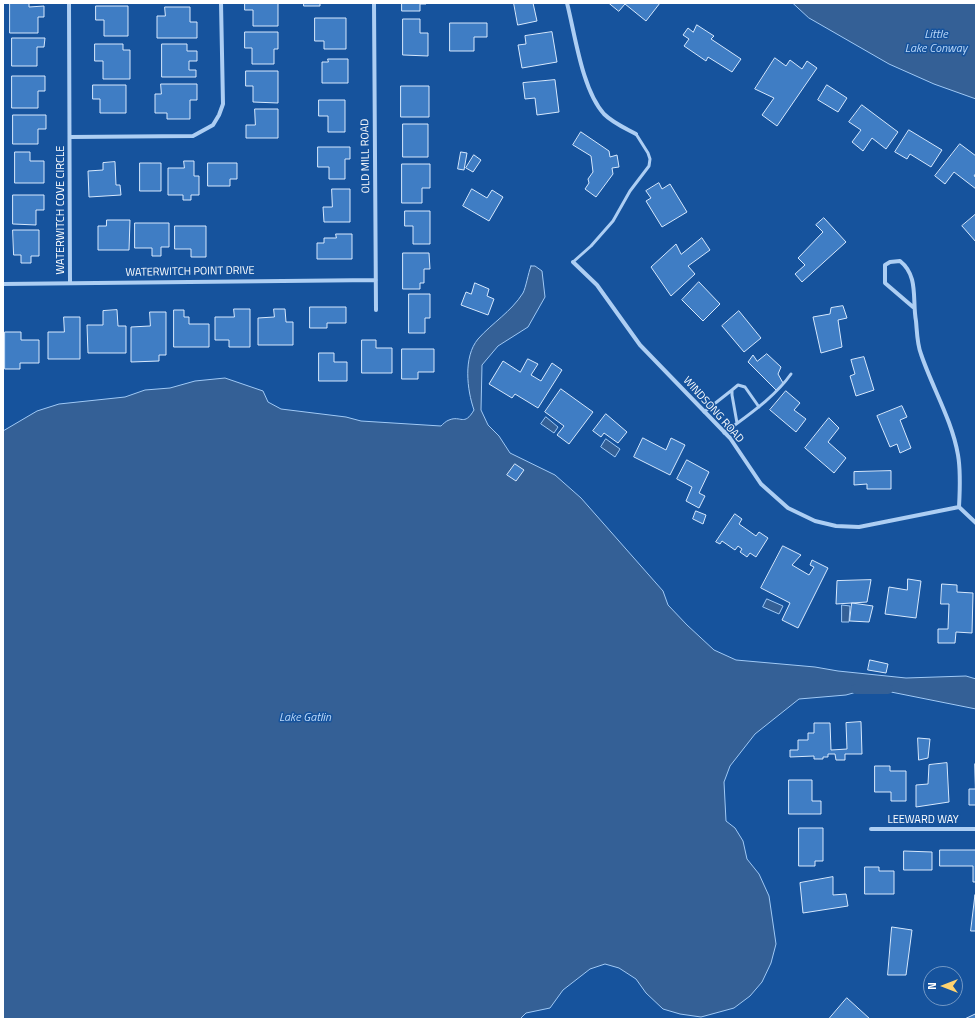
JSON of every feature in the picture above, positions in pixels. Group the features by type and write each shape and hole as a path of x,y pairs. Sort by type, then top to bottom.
{"street":[{"name":"WATERWITCH COVE CIRCLE","path":"69,3 70,282"},
{"name":"WATERWITCH COVE CIRCLE","path":"70,137 193,136 213,125 219,115 222,104 221,3"},
{"name":"OLD MILL ROAD","path":"374,3 376,310"},
{"path":"568,3 587,82 594,100 604,114 612,121 636,134"},
{"path":"913,307 885,283 885,265 890,262 900,261 911,273 914,283 913,307 920,352 948,420 958,453 961,475 959,506 976,523"},
{"name":"WINDSONG ROAD","path":"572,262 597,285 640,345 724,432 761,484 788,508 815,521 836,526 859,527 959,506"},
{"name":"WATERWITCH POINT DRIVE","path":"3,284 70,282 376,280"},
{"name":"LEEWARD WAY","path":"871,829 976,829"}],"lane":[{"path":"572,262 591,246 613,221 630,191 649,166 650,159 648,153 636,134"},
{"path":"724,432 759,407 781,388 791,374"},
{"path":"704,412 738,385 745,387 759,407"},
{"path":"732,390 737,423"}],"water":[{"name":"Little Lake Conway","path":"793,3 976,3 976,99 934,84 889,64 809,18"},
{"name":"Lake Gatlin","path":"531,266 535,266 542,271 545,297 528,327 498,346 482,365 481,410 488,425 499,436 510,453 555,475 581,498 663,591 668,605 714,650 736,660 815,667 838,671 906,678 966,676 976,679 976,709 871,688 846,695 799,699 755,734 730,766 724,782 726,821 735,828 743,841 747,859 759,874 769,896 776,944 771,963 762,982 750,996 734,1008 701,1017 680,1014 663,1009 646,993 636,979 619,968 605,964 590,969 563,990 550,1008 526,1013 520,1019 3,1019 3,431 37,411 59,404 125,397 145,390 170,388 195,381 225,378 263,391 268,402 281,409 346,417 361,421 441,426 447,421 453,419 465,419 471,415 474,410 468,383 468,364 473,346 483,333 518,300 523,293"},
{"path":"546,417 558,427 554,433 541,424"},
{"path":"606,439 620,449 615,457 601,447"},
{"path":"767,599 783,606 779,614 763,607"},
{"path":"842,605 850,606 849,622 842,622"}],"building":[{"path":"10,3 29,3 29,7 44,6 44,17 38,17 38,33 10,33"},
{"path":"245,3 278,3 278,26 253,26 253,10 245,10"},
{"path":"304,3 320,3 320,6 304,6"},
{"path":"402,3 426,4 420,4 420,11 402,11"},
{"path":"514,3 533,3 537,21 518,25"},
{"path":"609,3 660,3 646,21 625,4 619,11"},
{"path":"96,6 128,6 128,36 104,36 104,20 96,20"},
{"path":"165,7 190,7 190,22 197,22 197,38 157,38 157,16 165,16"},
{"path":"315,18 346,18 346,49 324,49 324,41 315,41"},
{"path":"403,19 420,19 420,33 428,33 428,56 403,55"},
{"path":"450,23 487,23 487,37 474,37 474,51 450,51"},
{"path":"697,25 714,36 711,39 741,59 732,72 708,57 706,61 684,46 689,39 683,35 688,28 693,32"},
{"path":"245,32 278,32 278,49 274,49 274,64 252,64 252,48 245,48"},
{"path":"552,32 557,62 522,68 518,45 526,44 525,36"},
{"path":"12,38 45,38 44,47 37,47 37,66 12,66"},
{"path":"95,44 123,44 123,50 130,50 130,79 103,79 103,61 95,61"},
{"path":"162,44 187,44 187,51 197,51 197,61 189,61 189,70 196,70 196,77 162,77"},
{"path":"775,58 786,66 790,60 802,69 807,61 817,68 777,126 762,115 774,98 755,89"},
{"path":"328,59 348,59 348,83 322,83 322,62 328,62"},
{"path":"246,71 278,71 278,103 253,102 253,86 246,86"},
{"path":"12,76 45,76 45,91 38,91 38,108 12,108"},
{"path":"555,80 559,112 537,115 535,98 525,99 523,83"},
{"path":"161,84 197,84 197,100 190,100 190,119 167,119 167,113 155,113 155,94 161,94"},
{"path":"93,85 126,85 126,113 100,113 100,99 93,99"},
{"path":"827,85 847,98 838,112 818,100"},
{"path":"401,86 429,86 429,117 401,117"},
{"path":"319,100 345,100 345,132 328,132 328,116 319,116"},
{"path":"862,105 898,132 886,149 872,138 863,151 852,142 861,130 849,122"},
{"path":"255,109 278,109 278,138 246,138 246,125 255,125"},
{"path":"13,115 46,115 46,129 38,129 38,144 13,144"},
{"path":"403,124 428,124 428,157 403,157"},
{"path":"909,130 942,150 931,167 910,154 907,159 895,152"},
{"path":"581,132 609,151 610,157 617,155 619,167 612,168 613,174 596,197 585,189 589,183 588,179 593,172 591,156 573,145"},
{"path":"960,144 976,156 976,173 974,176 976,177 976,189 954,172 945,184 935,176"},
{"path":"318,147 350,147 350,159 345,159 345,179 329,179 329,167 318,167"},
{"path":"15,152 30,152 30,161 44,161 44,183 15,183"},
{"path":"461,152 467,153 464,170 458,169"},
{"path":"474,155 481,160 473,172 466,168"},
{"path":"184,161 194,161 194,176 199,176 199,195 191,195 191,200 183,200 183,195 168,195 168,168 184,168"},
{"path":"115,162 116,185 120,185 121,195 89,197 88,171 103,170 103,163"},
{"path":"140,163 161,163 161,191 140,191"},
{"path":"208,163 237,163 237,179 230,179 230,186 208,186"},
{"path":"402,164 430,164 430,188 422,188 422,203 402,203"},
{"path":"659,183 662,189 670,184 687,212 662,227 646,201 651,198 646,191"},
{"path":"332,189 350,189 350,222 324,222 323,207 332,207"},
{"path":"472,189 487,198 492,190 503,197 489,221 463,206"},
{"path":"13,195 44,195 44,210 36,210 36,225 13,224"},
{"path":"405,211 430,211 430,244 413,244 413,226 405,226"},
{"path":"976,214 976,242 962,226"},
{"path":"824,218 846,242 802,282 795,274 805,265 798,258 823,232 816,225"},
{"path":"107,220 130,220 129,250 98,250 98,226 106,226"},
{"path":"135,223 169,223 169,247 161,247 161,256 152,256 152,248 135,248"},
{"path":"175,226 206,226 206,257 191,257 191,249 175,249"},
{"path":"13,230 39,230 39,256 31,256 31,263 21,263 21,255 14,255"},
{"path":"336,234 352,234 352,259 317,259 317,243 324,243 324,238 336,238"},
{"path":"702,238 710,250 688,266 695,274 671,296 651,267 676,244 681,254"},
{"path":"403,253 429,253 430,269 424,269 424,283 420,283 420,289 403,289"},
{"path":"699,282 720,304 703,321 682,300"},
{"path":"475,283 489,289 487,296 494,299 488,315 461,305 466,292 471,294"},
{"path":"409,294 430,294 430,318 425,318 425,333 409,333"},
{"path":"843,306 847,318 838,320 842,347 821,353 813,317 830,314 831,308"},
{"path":"310,307 346,307 346,323 327,323 327,328 310,328"},
{"path":"234,309 250,309 250,347 229,347 229,340 215,340 215,317 234,317"},
{"path":"274,309 285,309 286,322 293,322 293,345 258,345 258,318 274,317"},
{"path":"117,310 118,326 126,326 126,353 88,353 87,325 103,325 103,311"},
{"path":"174,310 184,310 184,317 189,317 189,324 209,324 209,347 174,347"},
{"path":"739,311 761,338 744,352 722,326"},
{"path":"150,312 166,312 166,355 159,355 159,361 131,362 131,327 150,326"},
{"path":"64,317 80,317 80,359 48,359 48,332 64,332"},
{"path":"5,332 21,332 21,340 39,340 39,363 20,363 20,369 5,369"},
{"path":"362,340 376,340 376,348 392,348 392,373 362,373"},
{"path":"402,349 434,349 434,372 418,372 418,379 402,379"},
{"path":"319,353 334,353 334,362 347,362 347,381 319,381"},
{"path":"767,354 781,367 778,374 783,383 776,390 748,362 753,355 757,361"},
{"path":"864,357 874,390 856,396 850,376 855,374 851,360"},
{"path":"528,359 538,364 531,375 541,381 552,363 562,370 538,408 515,394 512,398 489,384 503,361 520,372"},
{"path":"561,389 593,412 569,444 557,435 564,426 545,412"},
{"path":"786,391 800,403 794,410 806,419 796,432 770,410"},
{"path":"902,406 907,417 900,420 911,448 900,453 897,444 890,447 877,416"},
{"path":"606,414 627,432 618,443 604,433 601,437 593,431"},
{"path":"829,418 839,428 828,442 846,458 834,473 805,448"},
{"path":"643,438 666,450 671,438 685,445 670,475 634,457"},
{"path":"687,460 709,472 699,493 705,496 699,508 686,501 692,487 677,479"},
{"path":"515,464 524,470 516,481 507,475"},
{"path":"891,471 891,489 867,489 867,484 854,485 854,472"},
{"path":"696,511 706,515 703,524 693,519"},
{"path":"735,514 742,519 739,524 756,536 759,532 768,538 756,557 750,553 747,557 740,552 742,549 738,546 735,550 722,541 720,544 716,542"},
{"path":"783,546 801,555 792,565 809,575 814,567 810,565 812,560 828,568 798,628 782,620 790,603 761,588"},
{"path":"908,579 921,581 916,618 885,614 889,587 907,590"},
{"path":"871,580 867,602 836,604 837,581"},
{"path":"942,584 957,585 957,592 973,593 972,633 956,632 955,643 938,643 938,629 948,629 949,604 941,604"},
{"path":"852,603 873,606 869,622 850,621"},
{"path":"870,660 888,664 886,673 868,670"},
{"path":"861,722 862,754 845,754 845,760 836,760 835,754 828,754 828,757 823,757 823,759 814,759 814,756 790,757 790,750 798,750 798,740 808,740 808,733 814,733 814,723 830,723 831,750 847,749 846,723"},
{"path":"918,738 930,739 928,758 919,760"},
{"path":"947,763 949,802 916,807 916,785 928,784 929,765"},
{"path":"975,764 976,805 969,805 969,789 975,789"},
{"path":"875,766 890,766 890,771 906,771 906,801 891,801 891,792 875,792"},
{"path":"789,780 812,780 812,801 821,801 821,814 789,814"},
{"path":"799,828 823,828 823,861 815,861 815,866 799,866"},
{"path":"940,850 976,850 976,882 973,882 973,866 940,866"},
{"path":"904,851 932,852 932,870 904,870"},
{"path":"865,867 879,867 879,871 894,871 894,894 865,894"},
{"path":"833,877 833,895 846,894 848,906 803,913 800,883"},
{"path":"975,895 976,931 971,931"},
{"path":"892,927 912,930 906,975 888,975"},
{"path":"847,998 870,1019 829,1019"},
{"path":"976,1014 976,1019 965,1019"}],"waterway":[{"path":"856,689 888,689"}]}
